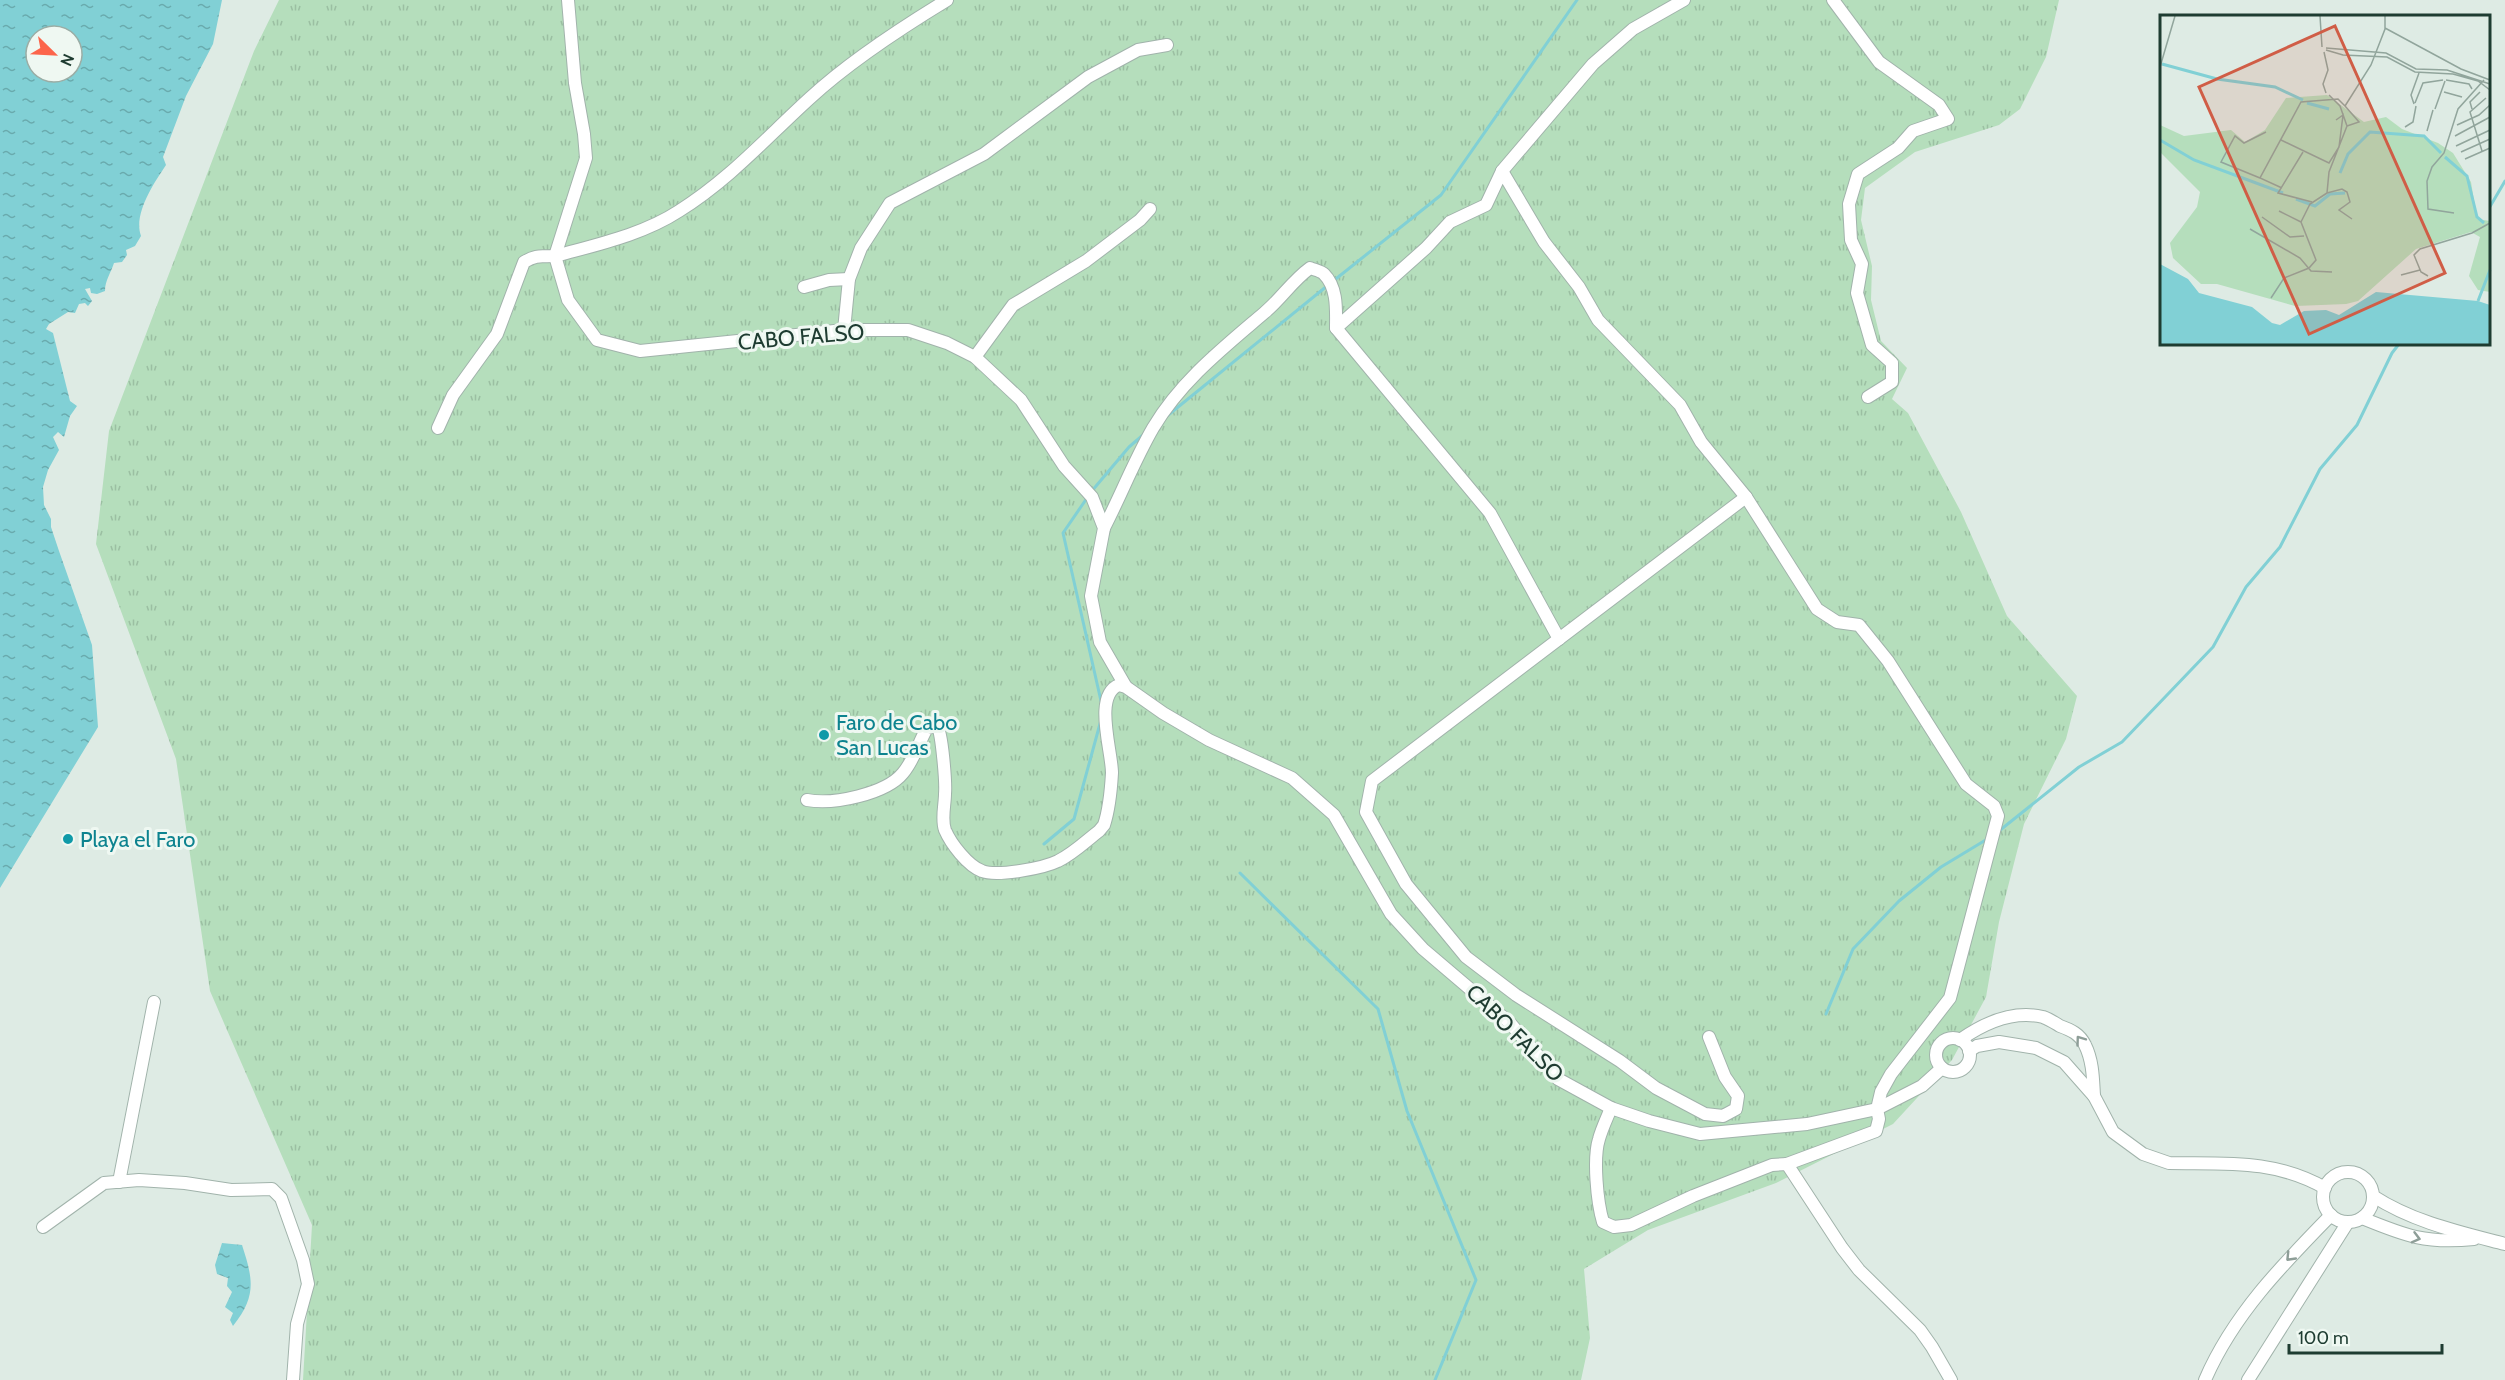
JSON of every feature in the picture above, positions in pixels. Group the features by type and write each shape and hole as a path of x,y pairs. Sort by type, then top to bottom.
{"street":[{"path":"555,256 586,158 584,134 574,83 568,0"},
{"path":"438,428 453,395 497,334 524,262 536,255 555,256 633,233 677,213 728,177 811,97 893,34 947,0"},
{"path":"1336,328 1426,248 1450,222 1486,205 1497,176 1593,64 1633,30 1684,0"},
{"path":"1833,0 1879,62 1939,105 1948,120 1913,131 1898,148 1858,174 1849,204 1851,240 1862,264 1857,293 1872,345 1892,363 1892,382 1868,397"},
{"path":"844,330 849,279 861,248 890,203 984,154 1088,77 1138,50 1167,45"},
{"path":"1502,171 1544,242 1578,287 1598,320 1680,405 1701,442 1746,496 1817,609 1837,622 1859,625 1888,661 1966,784 1994,806 1998,816 1950,998 1891,1074 1881,1092 1876,1131 1787,1164 1772,1165 1693,1196 1630,1225 1614,1227 1602,1222 1597,1180 1599,1141 1611,1108"},
{"path":"975,357 1014,305 1086,261 1140,220 1150,209"},
{"name":"CABO FALSO","path":"555,256 568,300 597,340 640,351 844,330 908,330 947,343 975,357 1021,400 1064,466 1092,497 1104,528 1091,596 1100,642 1126,687 1163,713 1209,740 1292,777 1334,815 1391,914 1424,949 1510,1023 1558,1079 1611,1108 1648,1121 1700,1134 1807,1124 1877,1110 1922,1086 1942,1068"},
{"path":"1104,528 1154,427 1187,382 1229,342 1267,311 1298,277 1311,268 1324,273 1330,284 1336,302 1336,328 1490,513 1559,639"},
{"path":"804,287 829,280 849,279"},
{"path":"1092,497 1111,500 1120,494"},
{"path":"1709,1037 1725,1077 1738,1096 1736,1110 1723,1116 1705,1114 1656,1088 1620,1061 1516,995 1466,957 1406,884 1366,812 1372,781 1746,496"},
{"path":"807,800 824,801 881,789 903,773 927,728 937,726 941,733 945,780 943,818 945,830 958,850 972,865 991,873 1044,866 1062,859 1100,831 1104,825 1112,776 1106,728 1106,699 1115,686 1126,687"},
{"path":"119,1182 154,1002"},
{"path":"1960,1040 1969,1051 1968,1062 1962,1070 1952,1072 1942,1068 1937,1059 1941,1044 1950,1039 1960,1040 1997,1020 2019,1016 2044,1017 2073,1031 2085,1044 2092,1066 2094,1096"},
{"path":"1997,1020 2000,1041"},
{"path":"1969,1051 1977,1046 2000,1041 2036,1048 2064,1062 2094,1096 2113,1132 2143,1154 2169,1163 2243,1164 2274,1167 2304,1175 2325,1188"},
{"path":"2077,1078 2092,1066"},
{"path":"1787,1164 1842,1248 1859,1270 1920,1330 1951,1380"},
{"path":"2350,1172 2368,1181 2373,1196 2368,1212 2362,1218 2348,1222 2331,1215 2325,1205 2325,1188 2335,1176 2350,1172"},
{"path":"43,1227 104,1183 139,1180 185,1183 231,1190 272,1189 281,1198 303,1260 308,1284 297,1324 292,1380"},
{"path":"2373,1196 2396,1211 2438,1227 2505,1244"},
{"path":"2205,1380 2227,1338 2262,1288 2331,1215"},
{"path":"2362,1218 2394,1232 2425,1241 2481,1238"},
{"path":"2248,1380 2348,1222"}],"green space":[{"path":"279,0 2059,0 2046,57 2020,109 1999,125 1915,152 1865,188 1861,220 1872,266 1871,300 1881,341 1907,368 1892,399 1908,413 1961,512 2007,616 2077,696 2066,739 2024,824 1999,922 1986,997 1952,1060 1893,1124 1776,1183 1648,1230 1584,1269 1590,1338 1581,1380 303,1380 312,1225 210,991 176,759 96,544 109,431 254,51"}],"water":[{"path":"0,0 222,0 213,44 186,96 163,157 166,165 142,209 139,227 141,236 135,246 126,250 127,255 122,262 114,263 105,291 97,294 91,293 90,288 85,289 92,301 88,306 85,303 79,304 75,313 68,312 49,324 46,329 53,333 70,401 77,406 70,416 64,437 58,432 53,437 59,450 48,470 43,487 44,505 51,519 51,527 92,645 98,727 0,888"},
{"path":"222,1243 242,1245 249,1268 251,1287 249,1296 241,1315 233,1326 230,1320 233,1313 225,1307 232,1292 227,1286 228,1278 217,1274 215,1265"}],"waterway":[{"path":"1332,282 1441,195 1577,0"},
{"path":"2490,207 2505,181"},
{"path":"1167,416 1327,286"},
{"path":"1999,831 2079,767 2122,742 2213,647 2246,587 2280,547 2320,469 2357,425 2392,353 2398,345"},
{"path":"1091,492 1129,447 1143,435"},
{"path":"1087,498 1063,533 1101,701"},
{"path":"1044,844 1074,819 1101,720"},
{"path":"1826,1014 1853,949 1899,901 1941,867 1989,838"},
{"path":"1240,873 1378,1009 1407,1111 1476,1280 1435,1380"}],"place":[{"name":"Faro de Cabo San Lucas","path":"824,735"},
{"name":"Playa el Faro","path":"68,839"}]}
